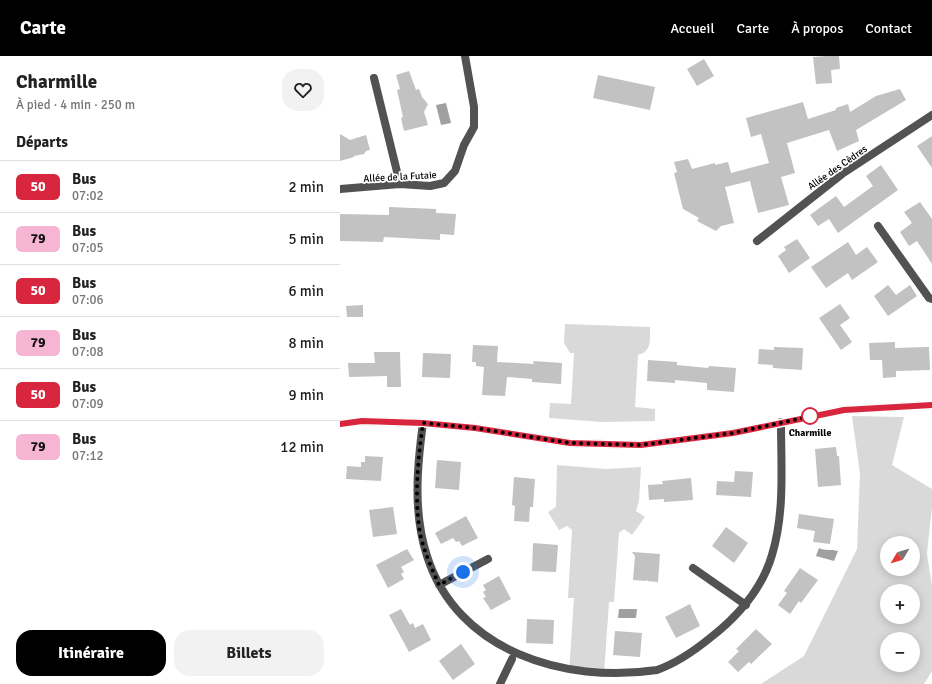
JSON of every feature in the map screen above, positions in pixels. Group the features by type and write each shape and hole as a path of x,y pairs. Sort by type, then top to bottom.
{"street":[{"name":"Allée de la Futaie","path":"340,189 400,184 430,186 444,183 455,171 464,145 474,127 474,107 464,56"},
{"path":"374,78 400,184"},
{"name":"Allée des Cèdres","path":"757,241 842,174 932,115"},
{"path":"878,226 929,298 932,299"},
{"path":"340,424 362,421 423,423 475,428 570,443 641,445 733,433 844,410 932,405"},
{"path":"579,678 610,679 638,675 658,670 693,652 724,627 746,605 763,578 772,556 779,523 782,474 781,422"},
{"path":"423,423 419,449 417,492 420,534 427,558 439,585 458,614 470,628 501,652 512,658 557,675"},
{"path":"439,585 488,559"},
{"path":"693,568 746,605"},
{"path":"500,684 512,658"}],"shaded area":[{"path":"446,103 451,123 441,125 436,105"},
{"path":"565,324 650,327 650,340 648,348 646,351 638,355 635,407 655,409 655,421 602,422 549,418 550,403 571,404 574,353 570,353 564,343"},
{"path":"852,416 904,417 892,465 932,489 932,506 927,554 932,586 932,671 924,684 761,684 804,656 857,549 860,474"},
{"path":"557,465 606,469 641,467 639,501 636,511 645,517 632,535 624,529 619,533 614,602 609,602 604,674 586,675 569,673 574,598 568,598 572,530 567,526 559,530 548,512 556,507"},
{"path":"819,548 838,551 834,561 816,556"},
{"path":"619,609 637,609 636,618 618,618"}],"building":[{"path":"839,56 840,69 831,70 832,83 816,84 813,57"},
{"path":"704,59 714,76 697,86 687,69"},
{"path":"409,71 416,90 419,89 422,97 428,104 424,112 428,125 404,131 401,118 403,117 397,90 400,89 396,75"},
{"path":"598,75 655,87 650,110 593,98"},
{"path":"900,89 906,100 856,130 859,141 837,151 829,130 787,143 795,173 781,177 789,205 758,213 750,181 725,187 734,223 721,226 716,231 697,221 699,218 683,209 674,173 677,172 674,162 688,159 692,169 715,163 715,165 728,162 731,173 769,163 761,134 751,137 746,118 803,102 808,119 836,110 836,108 848,104 850,112 876,96"},
{"path":"340,134 350,140 366,135 370,150 366,151 364,154 340,161"},
{"path":"932,136 932,168 917,146"},
{"path":"881,165 898,190 838,233 829,219 818,226 810,215 836,196 844,207 873,186 866,176"},
{"path":"920,202 932,219 932,264 917,241 909,246 900,232 912,223 904,212"},
{"path":"389,207 436,209 436,213 456,214 454,235 440,234 440,240 384,237 383,242 340,241 340,214 389,215"},
{"path":"797,239 810,258 789,273 778,256 786,250 784,247"},
{"path":"848,242 856,255 867,247 878,262 852,280 848,273 826,288 811,267"},
{"path":"888,285 896,295 910,285 917,296 888,316 874,296"},
{"path":"840,304 850,318 840,325 852,342 841,350 819,318"},
{"path":"363,305 363,317 347,317 346,306"},
{"path":"895,342 895,348 929,347 930,370 896,371 896,377 883,378 882,360 870,360 869,343"},
{"path":"473,345 498,346 497,362 534,364 533,361 562,363 561,384 532,382 532,379 507,377 505,396 482,395 484,367 476,366 476,362 472,362"},
{"path":"774,347 803,348 802,370 773,368 773,365 758,364 759,349 774,350"},
{"path":"374,352 400,352 401,387 387,387 387,376 349,377 348,363 375,363"},
{"path":"423,353 451,354 450,378 422,377"},
{"path":"648,360 677,362 677,365 708,368 709,366 736,368 734,392 707,390 707,383 675,380 675,383 647,381"},
{"path":"836,447 837,456 839,456 841,485 818,487 815,449"},
{"path":"365,456 383,457 381,481 346,479 347,466 361,467 361,462 365,462"},
{"path":"437,460 461,462 459,490 435,488"},
{"path":"735,471 753,472 751,497 716,495 717,481 734,482"},
{"path":"514,477 535,479 533,507 530,507 529,522 514,521 515,506 512,505"},
{"path":"691,478 693,500 664,502 664,499 649,500 648,485 663,484 662,481"},
{"path":"393,507 397,534 373,537 369,510"},
{"path":"799,514 834,519 830,544 813,542 815,531 797,528"},
{"path":"466,516 478,538 462,546 459,541 456,542 453,538 441,544 435,533"},
{"path":"726,527 748,543 734,563 712,546"},
{"path":"533,543 558,545 556,572 532,571"},
{"path":"407,549 414,560 401,567 404,572 401,574 404,579 388,588 376,565"},
{"path":"632,552 660,554 658,582 647,581 646,579 646,581 633,580 635,556"},
{"path":"800,568 818,580 801,603 799,601 790,614 778,605 787,593 784,591"},
{"path":"499,576 511,599 491,610 483,598 486,597 483,592 486,590 483,585"},
{"path":"690,604 700,626 676,638 665,617"},
{"path":"401,609 410,625 413,623 415,628 423,624 431,640 409,652 389,615"},
{"path":"527,619 554,620 553,644 526,643"},
{"path":"756,629 772,644 751,664 749,662 738,672 728,662 739,651 736,649"},
{"path":"615,631 642,633 640,657 613,655"},
{"path":"461,644 475,664 453,680 439,661"}],"bus line":[{"name":"50","path":"340,424 362,421 423,423 475,428 570,443 641,445 682,441 733,433 844,410 932,405"}],"place":[{"name":"Charmille","path":"810,416"}],"route":[{"path":"463,572 439,585 427,558 420,534 417,492 419,449 423,423 475,428 570,443 641,445 682,441 733,433 813,416 810,416"}]}
